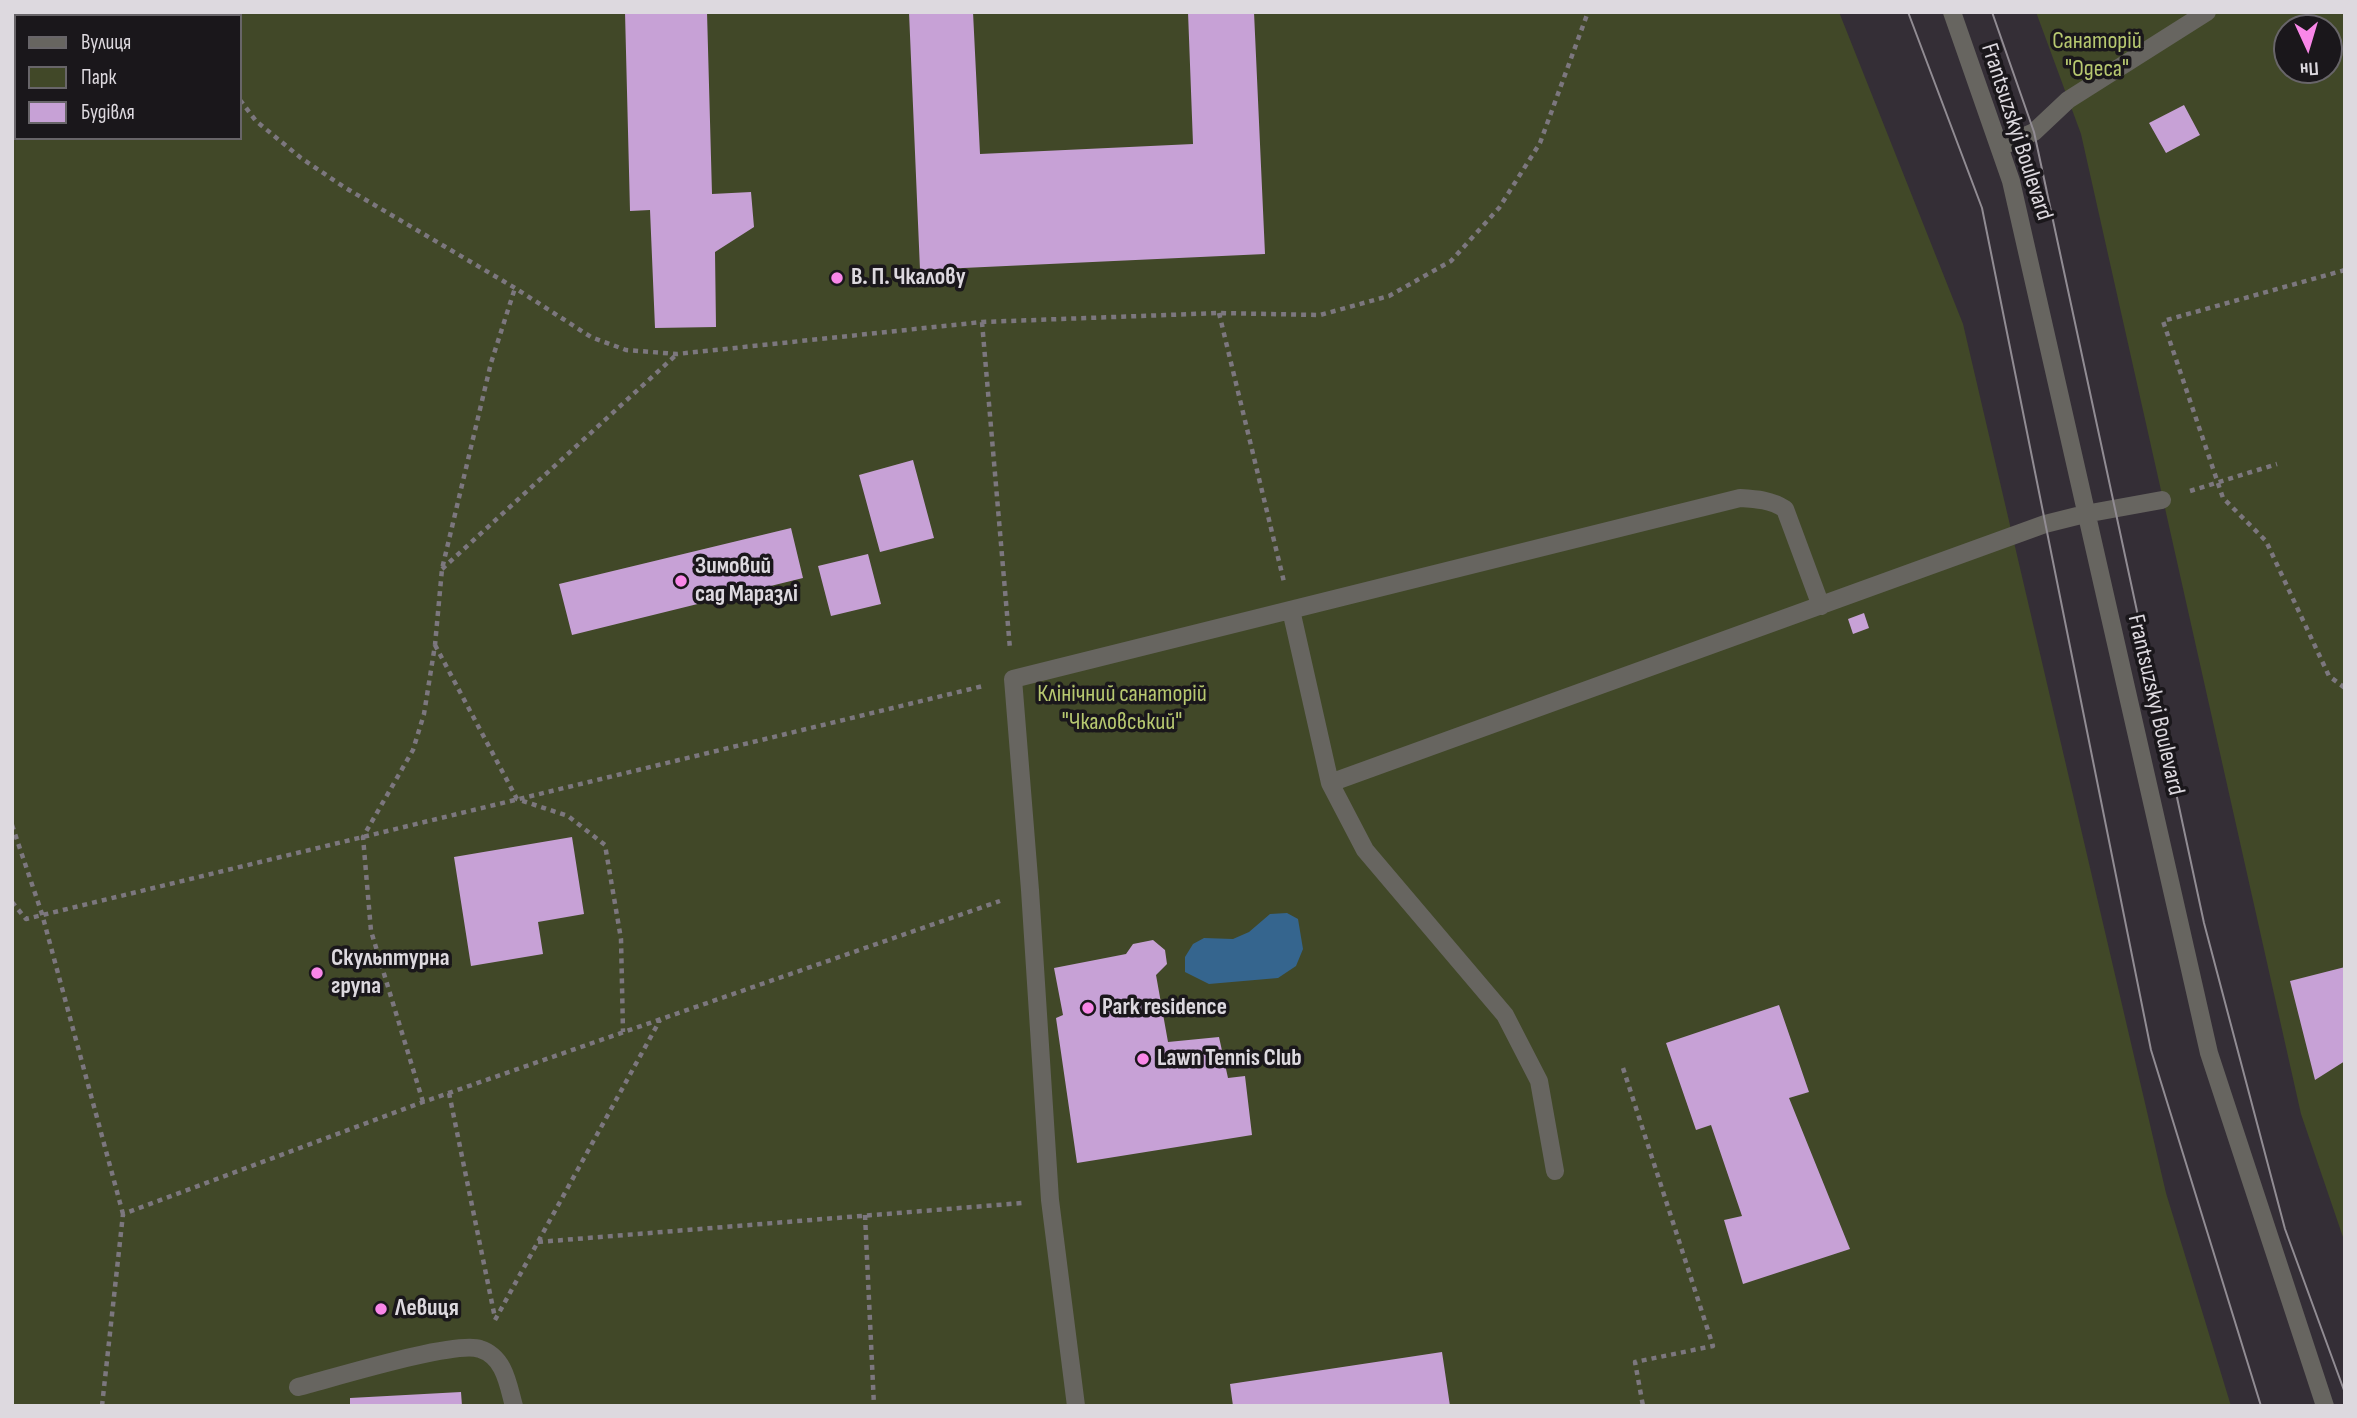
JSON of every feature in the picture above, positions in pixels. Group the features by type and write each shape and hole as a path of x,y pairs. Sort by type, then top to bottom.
{"street":[{"name":"Frantsuzskyi Boulevard","path":"1952,12 2011,181 2209,1053 2325,1406"},
{"path":"2000,147 2034,132 2068,100 2207,12"},
{"path":"1076,1406 1050,1200 1013,679 1741,498 1776,503 1785,509 1821,606"},
{"path":"1330,783 2045,524 2162,500"},
{"path":"1291,610 1330,783 1365,850 1505,1015 1539,1081 1555,1171"},
{"path":"298,1387 449,1349 480,1349 501,1364 513,1406"}],"path":[{"path":"242,103 256,121 301,158 344,187 515,288 591,337 626,350 677,354 982,322 1219,313 1320,315 1389,296 1451,261 1499,208 1540,143 1588,12"},
{"path":"2345,270 2163,321 2223,498 2266,541 2329,676 2345,688"},
{"path":"423,1102 371,931 363,837 413,750 424,714 435,645 442,569 491,363 515,288"},
{"path":"1219,313 1291,610"},
{"path":"12,902 26,919 1013,679 982,322"},
{"path":"442,569 677,354"},
{"path":"2162,500 2277,464"},
{"path":"435,645 517,799 568,816 605,845 621,939 623,1032"},
{"path":"12,825 42,914 123,1214 102,1406"},
{"path":"123,1214 423,1102 1030,890"},
{"path":"495,1320 661,1019"},
{"path":"1623,1068 1713,1346 1636,1362 1643,1406"},
{"path":"449,1093 499,1331"},
{"path":"538,1242 1050,1200"},
{"path":"865,1215 874,1406"}],"green space":[{"name":"Клінічний санаторій \"Чкаловський\"","path":"12,12 1839,12 1963,324 2166,1193 2231,1406 12,1406"},
{"name":"Санаторій \"Одеса\"","path":"2036,12 2345,12 2345,1243 2301,1114 2081,134"}],"water":[{"path":"1287,913 1298,919 1303,949 1296,966 1278,978 1209,984 1185,972 1185,957 1193,944 1204,938 1233,939 1249,932 1270,914"}],"building":[{"path":"625,12 707,12 712,194 751,192 754,227 715,252 716,327 655,328 650,210 630,211"},
{"path":"909,12 973,12 980,154 1193,144 1188,12 1254,12 1265,254 920,270"},
{"path":"2184,105 2200,135 2166,153 2149,123"},
{"path":"913,460 934,538 880,552 859,475"},
{"name":"Зимовий сад Маразлі","path":"791,528 803,578 572,635 559,584"},
{"path":"868,554 881,604 831,616 818,566"},
{"path":"1864,613 1869,628 1853,634 1848,619"},
{"path":"572,837 584,914 538,922 543,954 471,966 454,857"},
{"name":"Lawn Tennis Club","path":"1153,940 1165,950 1167,964 1156,975 1168,1042 1219,1037 1228,1078 1245,1076 1252,1135 1077,1163 1056,1018 1063,1015 1054,968 1126,954 1133,944"},
{"path":"2345,967 2345,1061 2315,1080 2290,981"},
{"path":"1779,1005 1809,1092 1789,1098 1850,1249 1743,1284 1724,1220 1742,1216 1711,1125 1696,1130 1666,1043"},
{"path":"1442,1352 1450,1406 1233,1406 1230,1384"},
{"path":"461,1392 462,1406 350,1406 350,1398"}],"tram line":[{"path":"1908,12 1982,208 2151,1050 2261,1406"},
{"path":"1992,12 2034,132 2204,923 2285,1229 2345,1393"}],"place":[{"name":"В. П. Чкалову","path":"837,278"},
{"name":"Зимовий сад Маразлі","path":"681,581"},
{"name":"Скульптурна група","path":"317,973"},
{"name":"Park residence","path":"1088,1008"},
{"name":"Lawn Tennis Club","path":"1143,1059"},
{"name":"Левиця","path":"381,1309"}]}
